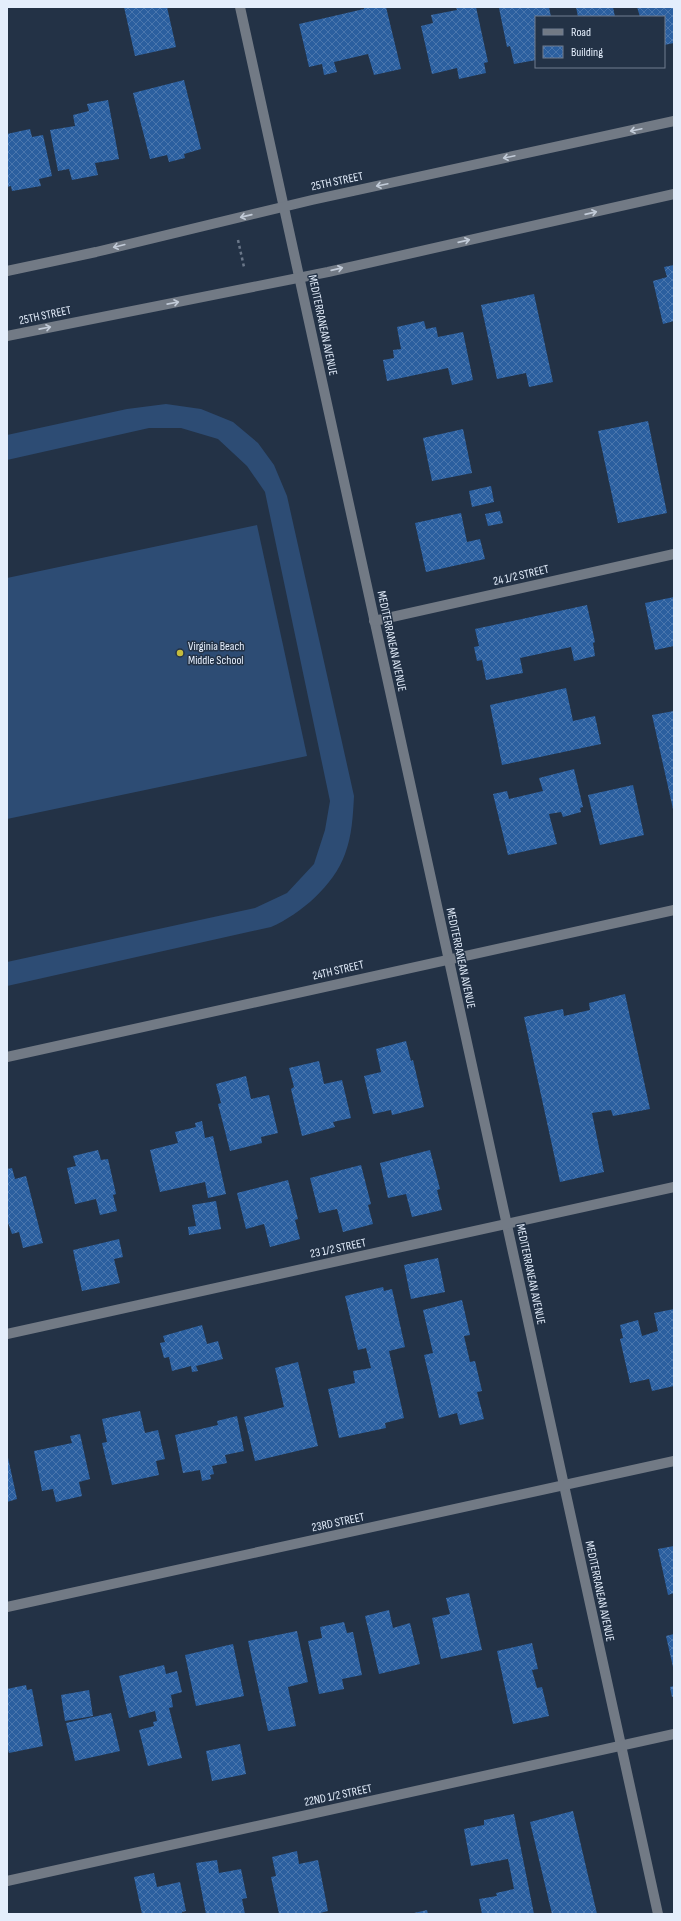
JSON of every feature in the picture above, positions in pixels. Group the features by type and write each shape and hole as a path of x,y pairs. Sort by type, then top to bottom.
{"street":[{"name":"MEDITERRANEAN AVENUE","path":"240,7 658,1914"},
{"name":"25TH STREET","path":"7,271 96,252 284,207 674,121"},
{"name":"25TH STREET","path":"7,336 299,278 674,194"},
{"name":"24 1/2 STREET","path":"374,621 674,554"},
{"name":"24TH STREET","path":"7,1057 674,910"},
{"name":"23 1/2 STREET","path":"7,1334 674,1187"},
{"name":"23RD STREET","path":"7,1607 674,1461"},
{"name":"22ND 1/2 STREET","path":"7,1881 674,1734"}],"path":[{"path":"237,233 244,271"}],"shaded area":[{"path":"166,404 201,409 233,422 258,443 274,465 287,496 354,796 352,825 349,840 340,866 325,887 305,906 271,927 7,986 7,962 255,908 287,893 314,864 325,830 330,801 265,492 247,466 218,439 181,428 149,428 7,460 7,435 127,409"},
{"path":"257,525 307,756 7,819 7,578"}],"building":[{"path":"124,7 167,7 176,47 135,56"},
{"path":"364,7 386,7 401,69 374,75 368,54 334,62 337,72 324,75 322,64 309,67 299,24 364,9"},
{"path":"456,7 476,7 488,62 484,63 486,73 459,79 457,68 432,74 421,26 433,23 431,15 457,10"},
{"path":"549,7 551,16 535,16 535,60 514,64 510,46 507,47 499,8"},
{"path":"576,7 613,7 615,16 578,16"},
{"path":"637,7 674,7 674,43 665,45 665,16 640,16"},
{"path":"184,80 201,149 184,154 185,158 169,162 167,155 150,159 133,93"},
{"path":"108,100 119,159 95,163 98,175 72,180 69,169 58,171 50,130 75,126 73,115 89,111 87,104"},
{"path":"30,129 32,137 43,135 52,176 39,179 41,186 12,191 11,186 7,187 7,134"},
{"path":"674,265 674,321 663,324 653,281 667,277 664,267"},
{"path":"534,294 553,382 529,387 526,373 497,379 481,305"},
{"path":"424,321 426,329 436,327 438,337 463,332 473,380 452,385 448,368 387,381 383,360 394,358 393,350 401,349 397,327"},
{"path":"648,421 667,513 618,523 598,431"},
{"path":"463,429 472,473 432,481 423,438"},
{"path":"491,486 494,502 472,507 469,491"},
{"path":"500,511 503,523 488,526 485,514"},
{"path":"461,513 467,542 480,539 485,559 426,572 415,523"},
{"path":"674,597 674,646 655,650 645,603"},
{"path":"587,605 595,642 593,643 595,656 574,661 571,647 520,658 523,673 486,680 482,660 477,661 474,647 479,646 475,629"},
{"path":"566,688 573,721 595,716 601,744 502,765 490,705"},
{"path":"674,711 674,809 673,809 652,715"},
{"path":"574,769 583,807 580,808 581,812 563,817 561,812 549,814 557,844 508,855 493,794 507,791 509,799 543,791 539,778"},
{"path":"633,785 644,835 600,845 588,795"},
{"path":"625,994 650,1109 613,1116 611,1110 592,1113 604,1172 560,1182 524,1017 563,1009 564,1016 590,1010 589,1003"},
{"path":"406,1041 411,1061 413,1060 424,1107 392,1115 391,1110 373,1114 364,1076 381,1072 376,1049"},
{"path":"319,1061 324,1084 342,1080 351,1118 333,1122 335,1127 302,1136 291,1089 294,1087 289,1068"},
{"path":"246,1076 251,1099 269,1095 278,1133 261,1137 262,1143 230,1151 218,1104 221,1103 216,1084"},
{"path":"202,1121 205,1138 213,1136 226,1194 208,1198 205,1182 160,1192 150,1150 178,1143 175,1132 196,1127 195,1123"},
{"path":"98,1150 101,1160 108,1159 116,1194 113,1195 117,1211 100,1215 96,1199 75,1204 67,1168 76,1166 73,1156"},
{"path":"430,1150 440,1189 437,1190 442,1210 412,1217 406,1194 388,1198 380,1163"},
{"path":"361,1165 371,1204 368,1205 373,1224 343,1232 337,1209 319,1213 310,1178"},
{"path":"12,1168 15,1179 26,1176 43,1243 23,1248 19,1232 12,1234 7,1220 7,1169"},
{"path":"288,1180 298,1219 295,1220 300,1239 270,1247 264,1224 246,1229 237,1193"},
{"path":"216,1201 221,1229 189,1235 188,1227 196,1226 192,1205"},
{"path":"119,1239 123,1257 114,1259 120,1283 82,1291 73,1250"},
{"path":"438,1258 445,1292 411,1299 404,1265"},
{"path":"383,1287 384,1291 392,1289 405,1347 389,1351 404,1418 385,1423 386,1428 339,1438 328,1389 355,1383 353,1371 371,1368 366,1348 358,1350 345,1296"},
{"path":"462,1300 470,1335 464,1336 470,1362 475,1361 482,1391 477,1392 484,1419 460,1425 457,1413 439,1418 424,1355 433,1353 423,1310"},
{"path":"674,1309 674,1386 652,1391 649,1379 630,1383 620,1339 623,1338 620,1325 638,1320 642,1336 658,1331 654,1313"},
{"path":"202,1325 207,1344 218,1341 223,1359 196,1366 198,1371 192,1372 191,1366 172,1371 169,1357 164,1358 160,1343 165,1342 163,1336"},
{"path":"298,1362 318,1446 255,1461 244,1417 284,1407 275,1368"},
{"path":"140,1411 145,1433 158,1430 165,1459 156,1461 159,1475 112,1485 102,1443 107,1442 102,1419"},
{"path":"237,1416 244,1451 225,1455 227,1463 212,1466 214,1474 210,1475 211,1479 202,1481 200,1470 183,1473 175,1435 218,1425 217,1421"},
{"path":"80,1434 90,1479 79,1482 82,1496 56,1502 53,1489 42,1491 34,1451 72,1443 70,1436"},
{"path":"7,1453 17,1499 7,1502"},
{"path":"674,1546 674,1593 668,1595 658,1549"},
{"path":"469,1593 482,1650 441,1659 432,1618 450,1614 446,1598"},
{"path":"389,1610 393,1628 410,1623 420,1664 379,1674 365,1616"},
{"path":"344,1622 347,1633 353,1632 362,1675 342,1679 344,1689 319,1694 308,1641 322,1638 320,1627"},
{"path":"297,1631 308,1682 288,1687 296,1726 268,1731 248,1641"},
{"path":"674,1634 674,1667 673,1667 666,1636"},
{"path":"532,1643 538,1669 532,1670 537,1688 542,1687 549,1716 513,1724 497,1651"},
{"path":"233,1644 244,1696 196,1706 185,1655"},
{"path":"164,1665 166,1674 177,1671 182,1692 171,1695 173,1707 169,1708 182,1758 148,1766 139,1730 154,1726 153,1722 157,1721 155,1711 129,1718 119,1676"},
{"path":"26,1685 27,1690 32,1689 43,1746 9,1753 7,1746 7,1689"},
{"path":"674,1686 674,1696 672,1697 670,1687"},
{"path":"89,1690 93,1716 65,1721 61,1695"},
{"path":"111,1713 120,1751 75,1761 66,1723"},
{"path":"240,1744 246,1774 212,1781 206,1751"},
{"path":"573,1811 597,1914 552,1914 530,1822"},
{"path":"514,1814 534,1914 482,1914 479,1899 497,1896 496,1893 514,1889 508,1859 471,1866 464,1829 484,1825 484,1820"},
{"path":"297,1851 299,1864 318,1860 328,1911 316,1914 279,1914 271,1877 276,1876 272,1857"},
{"path":"217,1860 219,1873 241,1869 247,1898 242,1899 245,1914 206,1914 196,1863"},
{"path":"154,1873 157,1887 180,1882 186,1911 182,1912 182,1914 142,1914 134,1877"},
{"path":"427,1910 428,1914 414,1914 414,1913"}],"place":[{"name":"Virginia Beach Middle School","path":"180,653"}]}
